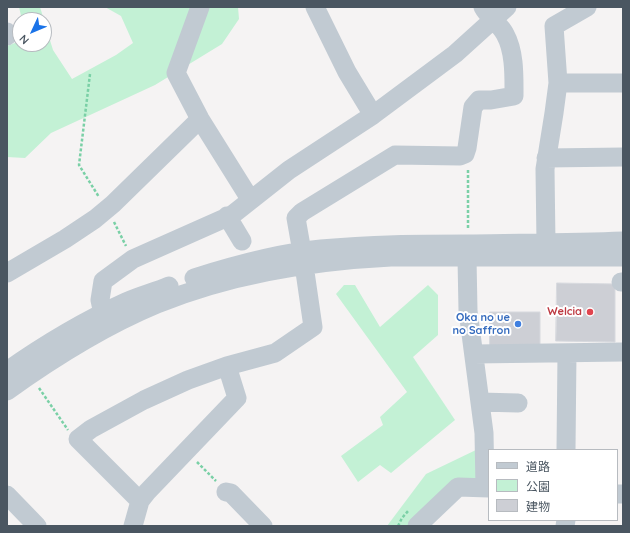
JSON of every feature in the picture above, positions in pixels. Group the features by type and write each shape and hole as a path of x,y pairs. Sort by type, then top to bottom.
{"street":[{"path":"200,7 176,74 200,119 250,199"},
{"path":"316,7 347,72 373,115"},
{"path":"546,243 545,169 558,83 554,26 587,7"},
{"path":"103,314 100,300 103,281 133,259 232,215 250,199 289,170 373,115 455,54 495,11 511,50 514,76 514,96 491,100 478,100 474,107 467,148 464,154 460,156 396,155 302,212 296,218 314,327 274,353 227,366 188,380 144,400 91,429 78,439 140,501"},
{"path":"7,32 7,36"},
{"path":"558,83 623,83"},
{"path":"7,273 65,239 107,210 200,119"},
{"path":"546,158 623,157"},
{"path":"227,216 242,241"},
{"path":"7,391 63,353 129,317 157,304 200,289 248,276 303,258 319,249 386,244 623,241"},
{"path":"7,371 25,358 68,332 126,302 183,281 236,265 303,258 332,261 391,257 623,257"},
{"path":"410,522 458,487 487,488 484,433 480,402 485,377 474,354 468,311 467,258"},
{"path":"474,354 623,352"},
{"path":"566,449 567,353"},
{"path":"133,526 140,501 147,492 237,398 227,366"},
{"path":"480,402 518,403"},
{"path":"226,492 231,493 263,526"},
{"path":"7,494 37,526"}],"path":[{"path":"90,74 79,165 107,210 133,259"},
{"path":"464,154 468,162 468,229"},
{"path":"36,383 70,434 78,439"},
{"path":"186,451 226,492"},
{"path":"398,526 410,522"}],"green space":[{"path":"19,7 40,7 42,12 20,12"},
{"path":"105,7 238,7 239,19 222,44 155,85 51,133 25,158 7,157 7,46 12,44 12,52 52,52 52,47 72,79 116,55 133,43 121,16"},
{"path":"344,285 355,285 380,327 428,285 438,295 438,335 413,357 455,420 391,473 380,465 358,482 341,456 383,425 380,417 407,392 336,294"},
{"path":"478,449 477,479 411,526 387,526 426,474"}],"building":[{"path":"557,283 615,284 615,342 556,341"},
{"path":"490,312 540,312 540,347 490,347"}],"place":[{"name":"Welcia","path":"590,312"},
{"name":"Oka no ue no Saffron","path":"518,324"}]}
